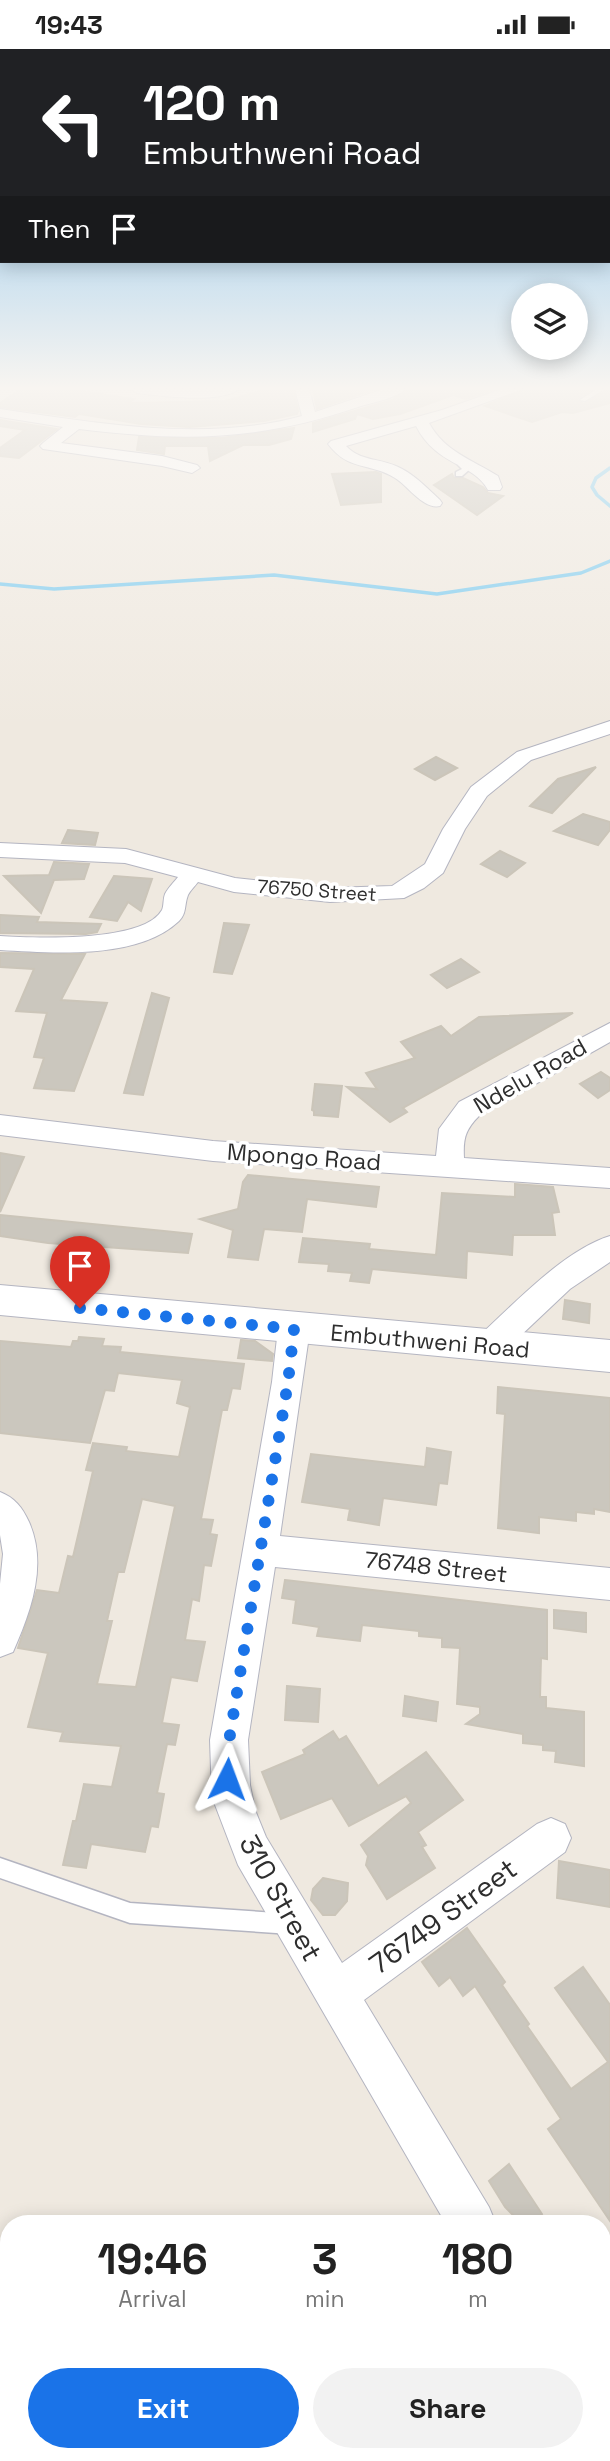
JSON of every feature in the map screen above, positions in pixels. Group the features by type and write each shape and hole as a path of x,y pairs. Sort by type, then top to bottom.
{"street":[{"name":"76750 Street","path":"0,850 126,856 234,885 330,895 396,893 416,883 435,868 454,829 479,792 524,756 610,727"},
{"path":"0,943 35,945 123,941 158,926 173,914 177,894 193,874"},
{"name":"Ndelu Road","path":"451,1167 449,1138 453,1125 469,1109 610,1031"},
{"name":"Mpongo Road","path":"0,1125 213,1151 610,1178"},
{"path":"488,1347 559,1280 610,1247"},
{"name":"Embuthweni Road","path":"0,1300 488,1347 610,1356"},
{"name":"310 Street","path":"294,1329 229,1741 227,1779 237,1818 335,1994 467,2215"},
{"path":"0,1507 13,1520 23,1546 20,1573 0,1640"},
{"name":"76748 Street","path":"261,1550 610,1584"},
{"name":"76749 Street","path":"335,1994 551,1838"}],"lane":[{"path":"0,1868 130,1913 296,1924"}],"building":[{"path":"340,502 381,502 381,502 341,505"},
{"path":"458,502 495,502 477,515"},
{"path":"436,757 457,768 435,780 415,769"},
{"path":"596,767 552,813 530,806 558,779"},
{"path":"583,814 610,822 610,830 598,845 554,831"},
{"path":"68,830 98,833 95,845 62,843"},
{"path":"500,851 525,863 507,877 481,864"},
{"path":"54,862 89,864 84,879 54,880 41,913 4,876 49,875"},
{"path":"114,876 152,879 141,911 128,902 117,921 90,917"},
{"path":"0,915 39,917 37,922 101,924 97,932 86,934 0,933"},
{"path":"224,923 249,925 232,974 214,972"},
{"path":"0,953 85,954 61,1000 107,1003 74,1091 34,1088 44,1058 34,1057 47,1013 16,1011 34,969 0,967"},
{"path":"461,959 479,972 447,988 431,975"},
{"path":"152,993 169,998 143,1095 124,1093"},
{"path":"573,1013 403,1108 407,1112 390,1122 347,1087 377,1089 366,1073 415,1058 401,1042 441,1026 451,1036 479,1017"},
{"path":"601,1072 610,1078 610,1090 598,1098 580,1084"},
{"path":"315,1084 342,1086 338,1117 314,1115 312,1110"},
{"path":"0,1153 24,1157 0,1212"},
{"path":"248,1175 379,1187 376,1207 307,1199 302,1232 264,1229 258,1260 228,1257 233,1230 200,1219 238,1209 243,1182"},
{"path":"515,1184 553,1187 559,1212 552,1213 555,1235 513,1235 512,1255 467,1251 466,1278 372,1269 369,1283 350,1281 352,1273 328,1271 329,1264 299,1262 303,1238 370,1244 369,1249 436,1255 442,1193 515,1197"},
{"path":"0,1215 192,1234 188,1253 48,1243 0,1236"},
{"path":"565,1300 590,1304 589,1323 563,1319"},
{"path":"79,1337 104,1339 102,1346 121,1347 120,1352 244,1364 240,1389 232,1388 227,1410 222,1410 201,1519 213,1520 210,1534 217,1535 211,1566 204,1565 199,1601 192,1599 185,1640 205,1642 197,1681 171,1677 162,1723 179,1725 175,1745 167,1744 157,1793 164,1794 158,1827 151,1826 145,1852 91,1844 86,1868 63,1865 73,1821 76,1821 84,1784 112,1787 121,1746 60,1741 63,1732 28,1727 48,1653 18,1648 37,1590 59,1593 68,1556 73,1557 93,1471 86,1470 93,1443 127,1447 126,1451 179,1457 190,1407 177,1403 182,1380 118,1373 114,1391 105,1390 90,1443 0,1433 0,1341 71,1347 73,1341 78,1341","holes":["142,1499 175,1506 136,1687 97,1684 112,1621 107,1621 118,1572 124,1572"]},
{"path":"241,1340 255,1341 273,1354 272,1361 238,1358"},
{"path":"498,1387 610,1398 610,1512 594,1509 594,1514 576,1512 576,1521 539,1517 539,1533 498,1528 505,1414 497,1413"},
{"path":"427,1448 451,1452 447,1484 439,1483 436,1505 383,1498 379,1525 348,1520 350,1509 302,1502 311,1454 425,1467"},
{"path":"285,1580 547,1610 547,1659 541,1658 540,1697 546,1697 546,1708 584,1712 584,1766 555,1762 556,1751 543,1750 543,1745 523,1743 523,1734 466,1724 480,1714 480,1707 457,1704 460,1648 442,1647 442,1638 419,1636 419,1631 362,1625 360,1641 317,1636 319,1627 293,1623 296,1600 282,1598"},
{"path":"554,1610 586,1613 586,1632 554,1628"},
{"path":"287,1686 320,1689 318,1722 285,1720"},
{"path":"405,1696 438,1702 436,1721 403,1716"},
{"path":"333,1731 339,1740 346,1736 378,1786 426,1752 463,1800 418,1832 426,1845 422,1847 435,1868 387,1899 366,1865 368,1856 361,1845 411,1803 406,1796 349,1826 332,1798 281,1819 262,1772 305,1754 303,1750"},
{"path":"559,1861 610,1870 610,1907 557,1898"},
{"path":"323,1878 348,1883 347,1901 335,1915 323,1915 311,1900 313,1889"},
{"path":"467,1928 505,1982 502,1985 529,2024 527,2026 571,2089 608,2062 555,1988 583,1967 610,2005 610,2215 606,2215 548,2129 561,2119 475,1986 463,1996 450,1977 439,1986 422,1962"},
{"path":"509,2164 542,2214 513,2215 489,2181"}],"waterway":[{"path":"605,502 610,506"},
{"path":"0,584 54,589 274,575 437,594 581,573 610,561"}],"route":[{"path":"80,1308 294,1329 288,1382 229,1741 227,1779"}]}
